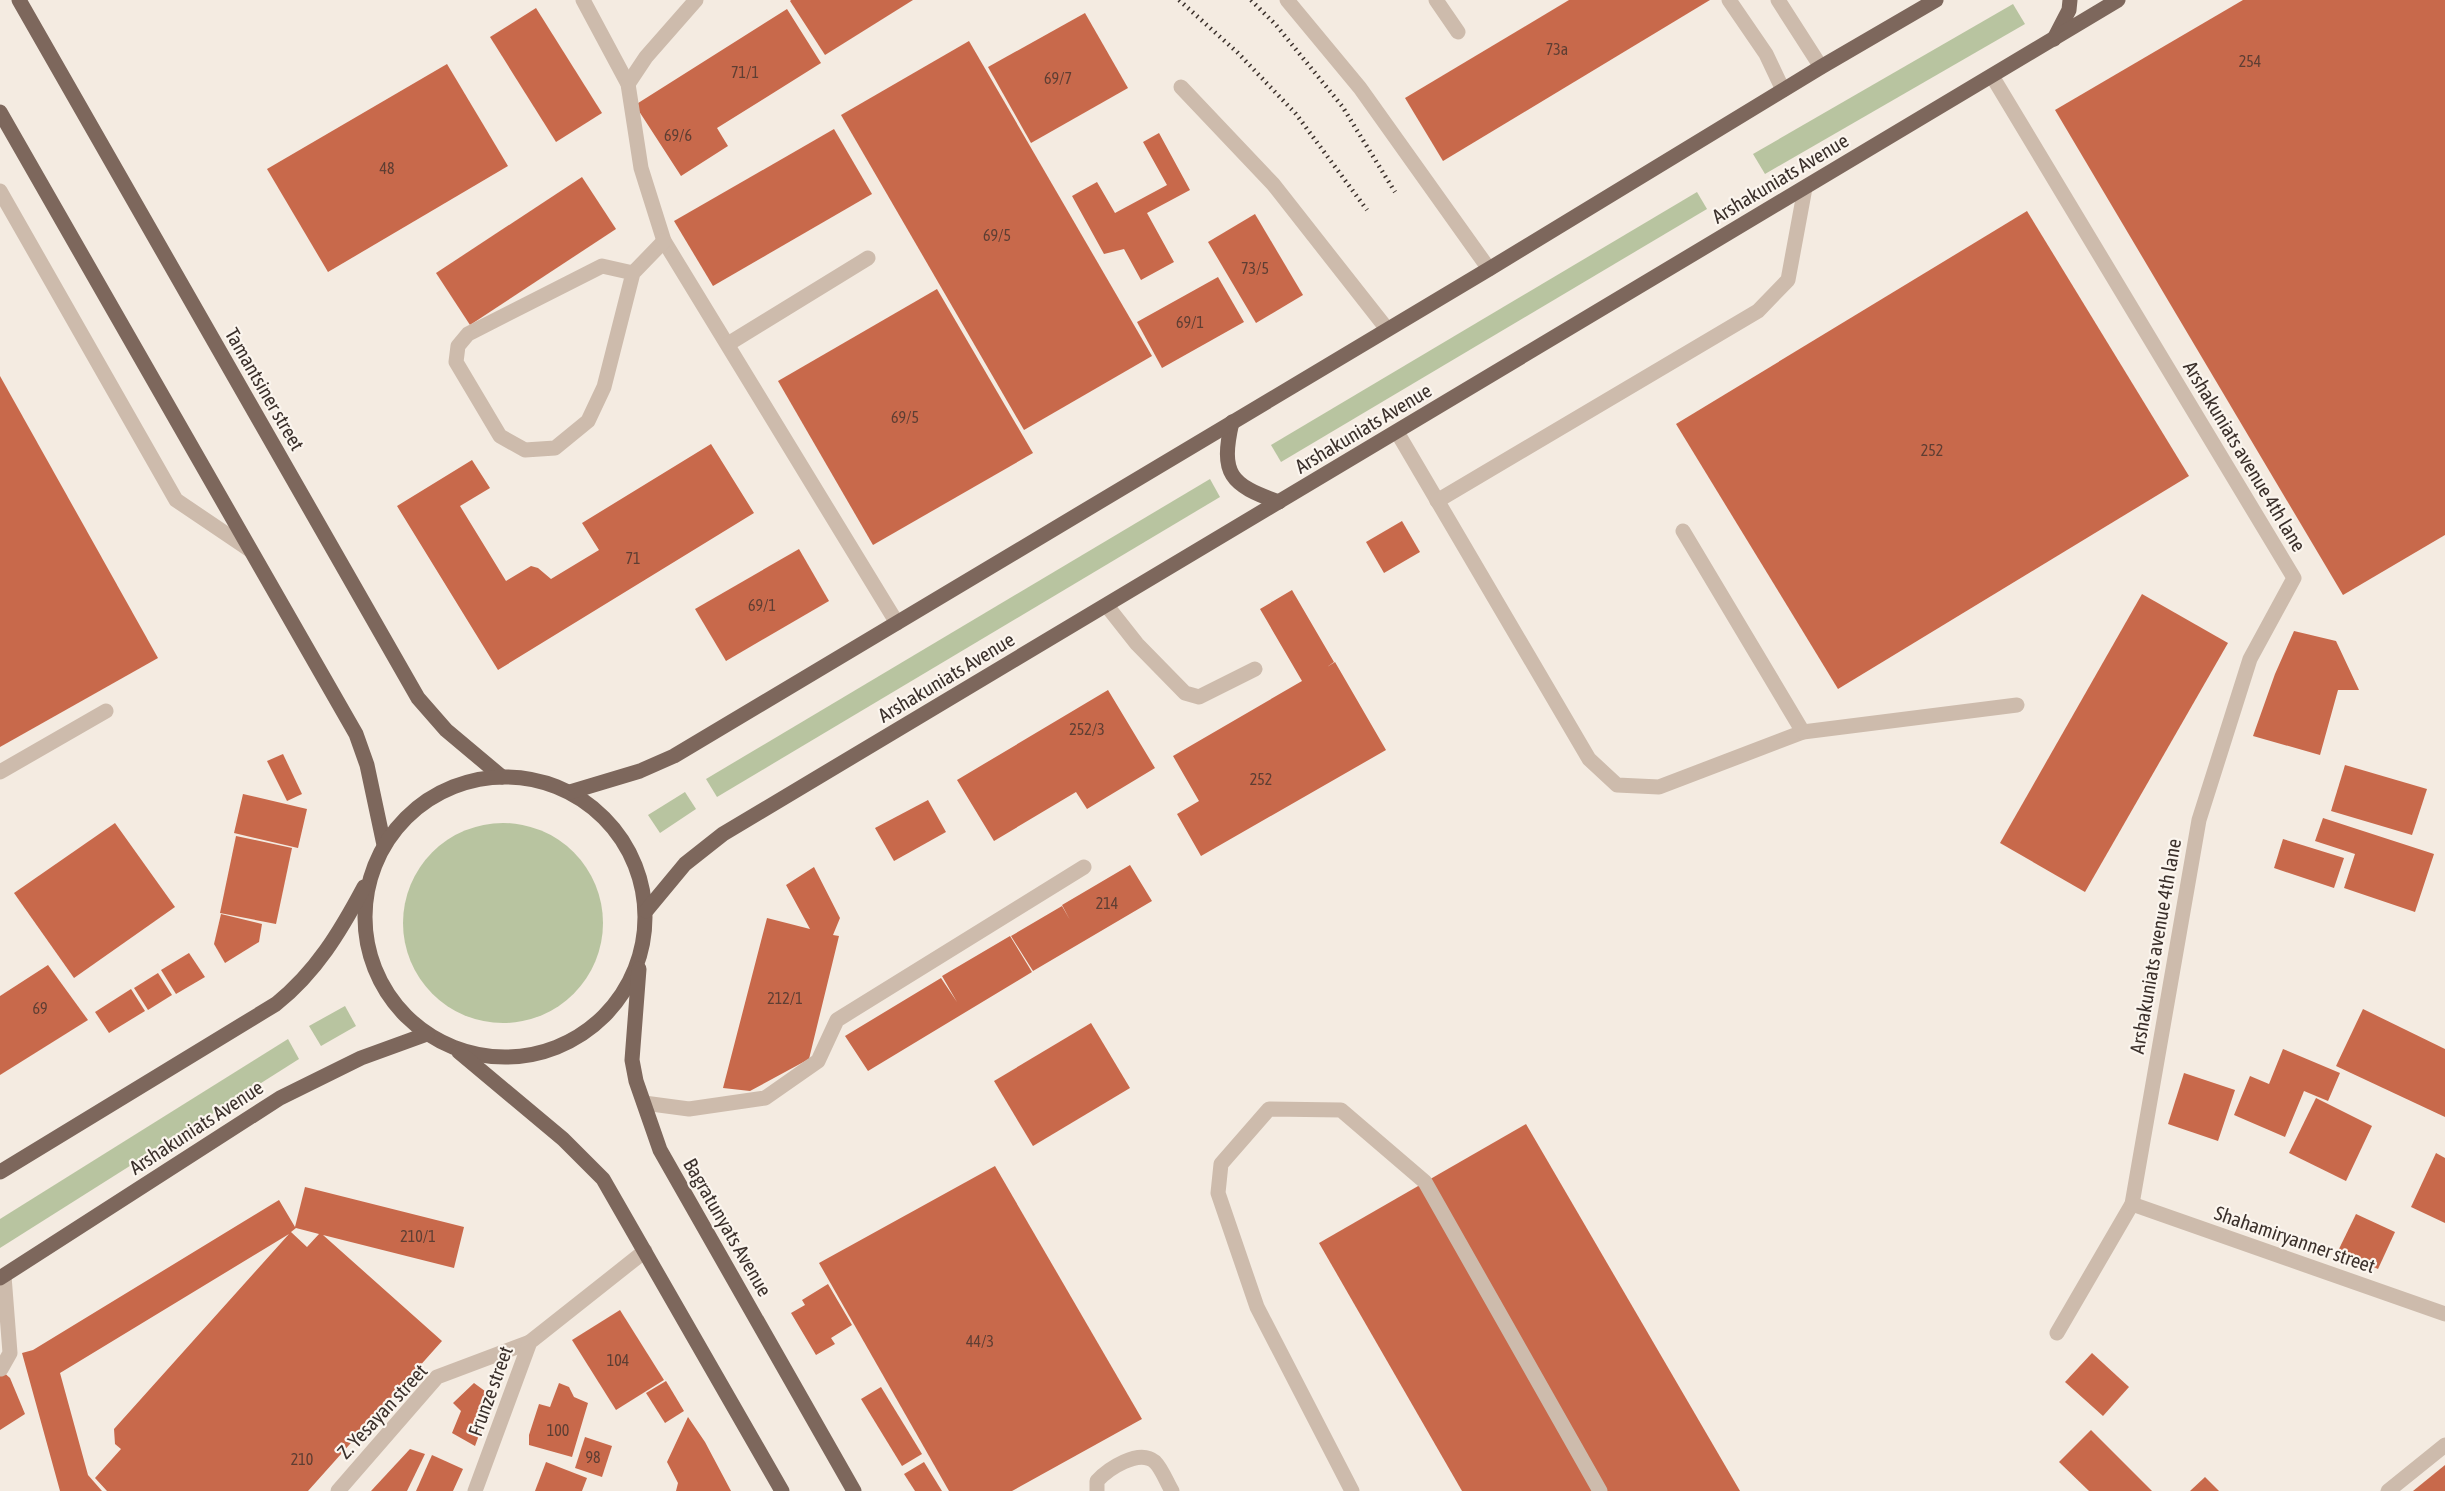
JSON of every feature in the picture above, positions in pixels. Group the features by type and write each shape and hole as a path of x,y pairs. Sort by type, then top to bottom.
{"main road":[{"name":"Tamantsiner street","path":"19,0 418,698 446,730 502,777"},
{"path":"570,792 640,771 674,756 1936,0"},
{"path":"2054,39 2069,10 2070,0"},
{"name":"Arshakuniats Avenue","path":"646,911 685,864 723,834 2118,0"},
{"path":"0,112 356,734 368,765 384,844"},
{"path":"1232,422 1226,451 1232,476 1254,493 1279,502"},
{"path":"0,1172 276,1004 300,984 340,932 370,877 384,844 406,817 434,795 467,782 502,777 537,780 570,792 600,813 624,841 640,875 646,911 645,937 639,963 618,1002 586,1033 576,1038 545,1052 501,1059 457,1050"},
{"path":"370,877 364,912 367,948 380,982 399,1011 427,1034 457,1050 564,1138 603,1179 782,1491"},
{"name":"Bagratunyats Avenue","path":"639,963 632,1054 636,1081 660,1150 854,1491"},
{"name":"Arshakuniats Avenue","path":"2,1277 280,1098 362,1058 427,1034"}],"street":[{"path":"583,0 628,84 641,168 664,241 897,623"},
{"path":"628,84 646,57 696,0"},
{"path":"1287,0 1360,88 1489,269"},
{"path":"1436,0 1458,32"},
{"path":"1729,0 1766,54 1783,90"},
{"path":"1778,0 1821,67"},
{"name":"Arshakuniats avenue 4th lane","path":"1992,76 2294,578 2250,659 2199,820 2132,1204"},
{"path":"1181,87 1273,184 1387,329"},
{"path":"1437,501 1758,310 1788,280 1805,188"},
{"path":"0,191 176,500 250,550"},
{"path":"633,273 602,266 468,334 458,346 456,362 500,436 525,450 555,448 588,421 604,387 633,273 664,241"},
{"path":"728,344 868,258"},
{"path":"1397,432 1588,759 1617,785 1659,787 1803,732 2017,705"},
{"path":"1683,531 1803,732"},
{"path":"1107,606 1137,644 1185,693 1199,698 1255,669"},
{"path":"0,772 106,711"},
{"path":"644,1103 689,1108 765,1098 819,1061 837,1020 1083,867"},
{"path":"1352,1491 1257,1306 1218,1193 1221,1164 1269,1108 1341,1110 1425,1182 1600,1491"},
{"path":"2057,1333 2132,1204"},
{"name":"Shahamiryanner street","path":"2132,1204 2445,1314"},
{"name":"Frunze street","path":"475,1491 531,1342 645,1251"},
{"path":"1,1370 10,1353 2,1277"},
{"name":"Z. Yesayan street","path":"338,1491 436,1377 531,1342"},
{"path":"2388,1491 2445,1445"},
{"path":"1097,1491 1097,1481 1102,1475 1125,1462 1147,1458 1156,1463 1172,1491"}],"green space":[{"path":"2013,4 2025,24 1765,174 1753,154"},
{"path":"1697,192 1707,209 1281,462 1271,445"},
{"path":"1210,479 1220,497 717,797 706,779"},
{"path":"685,792 696,809 660,833 648,815"},
{"path":"503,823 532,827 559,840 574,852 586,867 599,894 603,923 599,952 586,979 574,994 559,1006 532,1019 503,1023 474,1019 447,1006 432,994 420,979 407,952 403,923 407,894 420,867 432,852 447,840 474,827"},
{"path":"345,1006 356,1026 321,1046 309,1026"},
{"path":"288,1039 299,1059 0,1248 0,1219"}],"building":[{"path":"791,0 913,0 825,55"},
{"path":"1569,0 1710,0 1443,161 1405,98"},
{"path":"2243,0 2445,0 2445,535 2343,595 2055,110"},
{"path":"536,8 602,113 556,142 490,37"},
{"path":"787,9 821,63 717,128 728,146 681,176 635,105"},
{"path":"1085,13 1128,88 1031,143 988,67"},
{"path":"969,41 1152,356 1024,430 841,115"},
{"path":"447,64 508,166 328,272 267,169"},
{"path":"834,129 872,194 713,286 674,221"},
{"path":"1159,133 1190,190 1147,213 1174,262 1141,280 1124,249 1104,254 1072,196 1097,182 1115,213 1167,185 1143,142"},
{"path":"582,177 616,229 470,325 436,273"},
{"path":"2027,211 2189,476 1838,689 1676,424"},
{"path":"1255,214 1303,295 1256,323 1208,242"},
{"path":"1218,277 1244,322 1162,368 1137,322"},
{"path":"937,289 1033,453 873,545 778,381"},
{"path":"0,376 158,658 0,747"},
{"path":"711,444 754,513 498,670 397,506 472,460 490,488 460,506 506,581 531,566 538,568 551,579 599,550 582,523"},
{"path":"1402,521 1420,552 1384,573 1366,542"},
{"path":"799,549 829,601 726,661 695,609"},
{"path":"1292,590 1334,662 1327,667 1335,662 1386,750 1201,856 1177,814 1199,801 1173,756 1302,681 1260,609"},
{"path":"2142,594 2228,643 2085,892 2000,843"},
{"path":"2294,631 2336,641 2359,690 2338,690 2320,755 2253,736 2275,674"},
{"path":"1108,690 1155,768 1087,809 1076,792 994,841 957,780"},
{"path":"283,754 302,794 287,801 267,761"},
{"path":"2345,765 2427,789 2412,835 2331,811"},
{"path":"243,794 307,809 298,848 234,833"},
{"path":"928,800 946,832 894,861 875,828"},
{"path":"2323,818 2434,854 2415,912 2344,888 2355,854 2315,841"},
{"path":"115,823 175,907 74,978 14,893"},
{"path":"236,836 292,848 276,924 220,913"},
{"path":"2283,839 2344,858 2334,888 2274,868"},
{"path":"1130,865 1152,901 1033,971 1011,936 1062,906 1070,920 1062,905"},
{"path":"814,867 840,918 833,935 839,936 809,1059 750,1091 723,1088 767,918 810,929 786,885"},
{"path":"221,914 262,924 259,942 225,963 214,944"},
{"path":"1010,936 1032,972 868,1071 845,1036 941,978 957,1002 942,976"},
{"path":"189,953 205,977 176,994 161,970"},
{"path":"48,965 88,1020 0,1075 0,996"},
{"path":"158,973 172,995 148,1010 134,988"},
{"path":"131,989 145,1011 109,1033 95,1012"},
{"path":"2363,1009 2445,1049 2445,1117 2336,1066"},
{"path":"1091,1023 1130,1088 1033,1146 994,1081"},
{"path":"2283,1049 2340,1073 2328,1101 2304,1091 2285,1137 2234,1115 2250,1076 2269,1084"},
{"path":"2184,1073 2235,1090 2218,1141 2168,1124"},
{"path":"2316,1098 2372,1126 2346,1181 2289,1153"},
{"path":"1526,1124 1740,1491 1462,1491 1319,1243"},
{"path":"2436,1153 2445,1158 2445,1223 2411,1207"},
{"path":"995,1166 1142,1419 1012,1491 949,1491 819,1263"},
{"path":"305,1187 464,1227 454,1268 323,1235 442,1341 308,1491 107,1491 95,1478 121,1449 115,1444 114,1429 289,1234 60,1373 88,1475 102,1491 60,1491 22,1353 33,1350 279,1200 295,1227","holes":["296,1228 319,1234 307,1247 291,1232"]},
{"path":"2356,1214 2395,1232 2378,1269 2338,1251"},
{"path":"828,1284 852,1325 831,1338 835,1344 816,1355 791,1313 805,1305 802,1300"},
{"path":"620,1310 664,1380 616,1410 572,1340"},
{"path":"2092,1353 2129,1387 2103,1416 2065,1382"},
{"path":"0,1369 10,1378 25,1414 0,1430"},
{"path":"666,1381 684,1411 665,1423 646,1393"},
{"path":"474,1383 493,1397 475,1446 452,1433 461,1411 453,1403"},
{"path":"559,1383 569,1387 574,1397 588,1403 572,1457 529,1445 529,1435 539,1404 550,1407"},
{"path":"881,1387 922,1454 902,1466 861,1399"},
{"path":"688,1417 705,1442 731,1491 676,1491 678,1483 667,1462"},
{"path":"2091,1430 2152,1491 2089,1491 2059,1462"},
{"path":"585,1437 612,1446 602,1477 575,1468"},
{"path":"410,1449 425,1454 407,1491 371,1491"},
{"path":"432,1455 463,1469 453,1491 416,1491"},
{"path":"546,1462 587,1478 582,1491 535,1491"},
{"path":"924,1462 942,1491 915,1491 904,1474"},
{"path":"2445,1465 2445,1491 2413,1491"},
{"path":"2205,1477 2219,1491 2190,1491"}],"railway":[{"path":"1179,0 1238,53 1296,114 1367,210"},
{"path":"1251,0 1276,25 1342,106 1395,192"}]}
